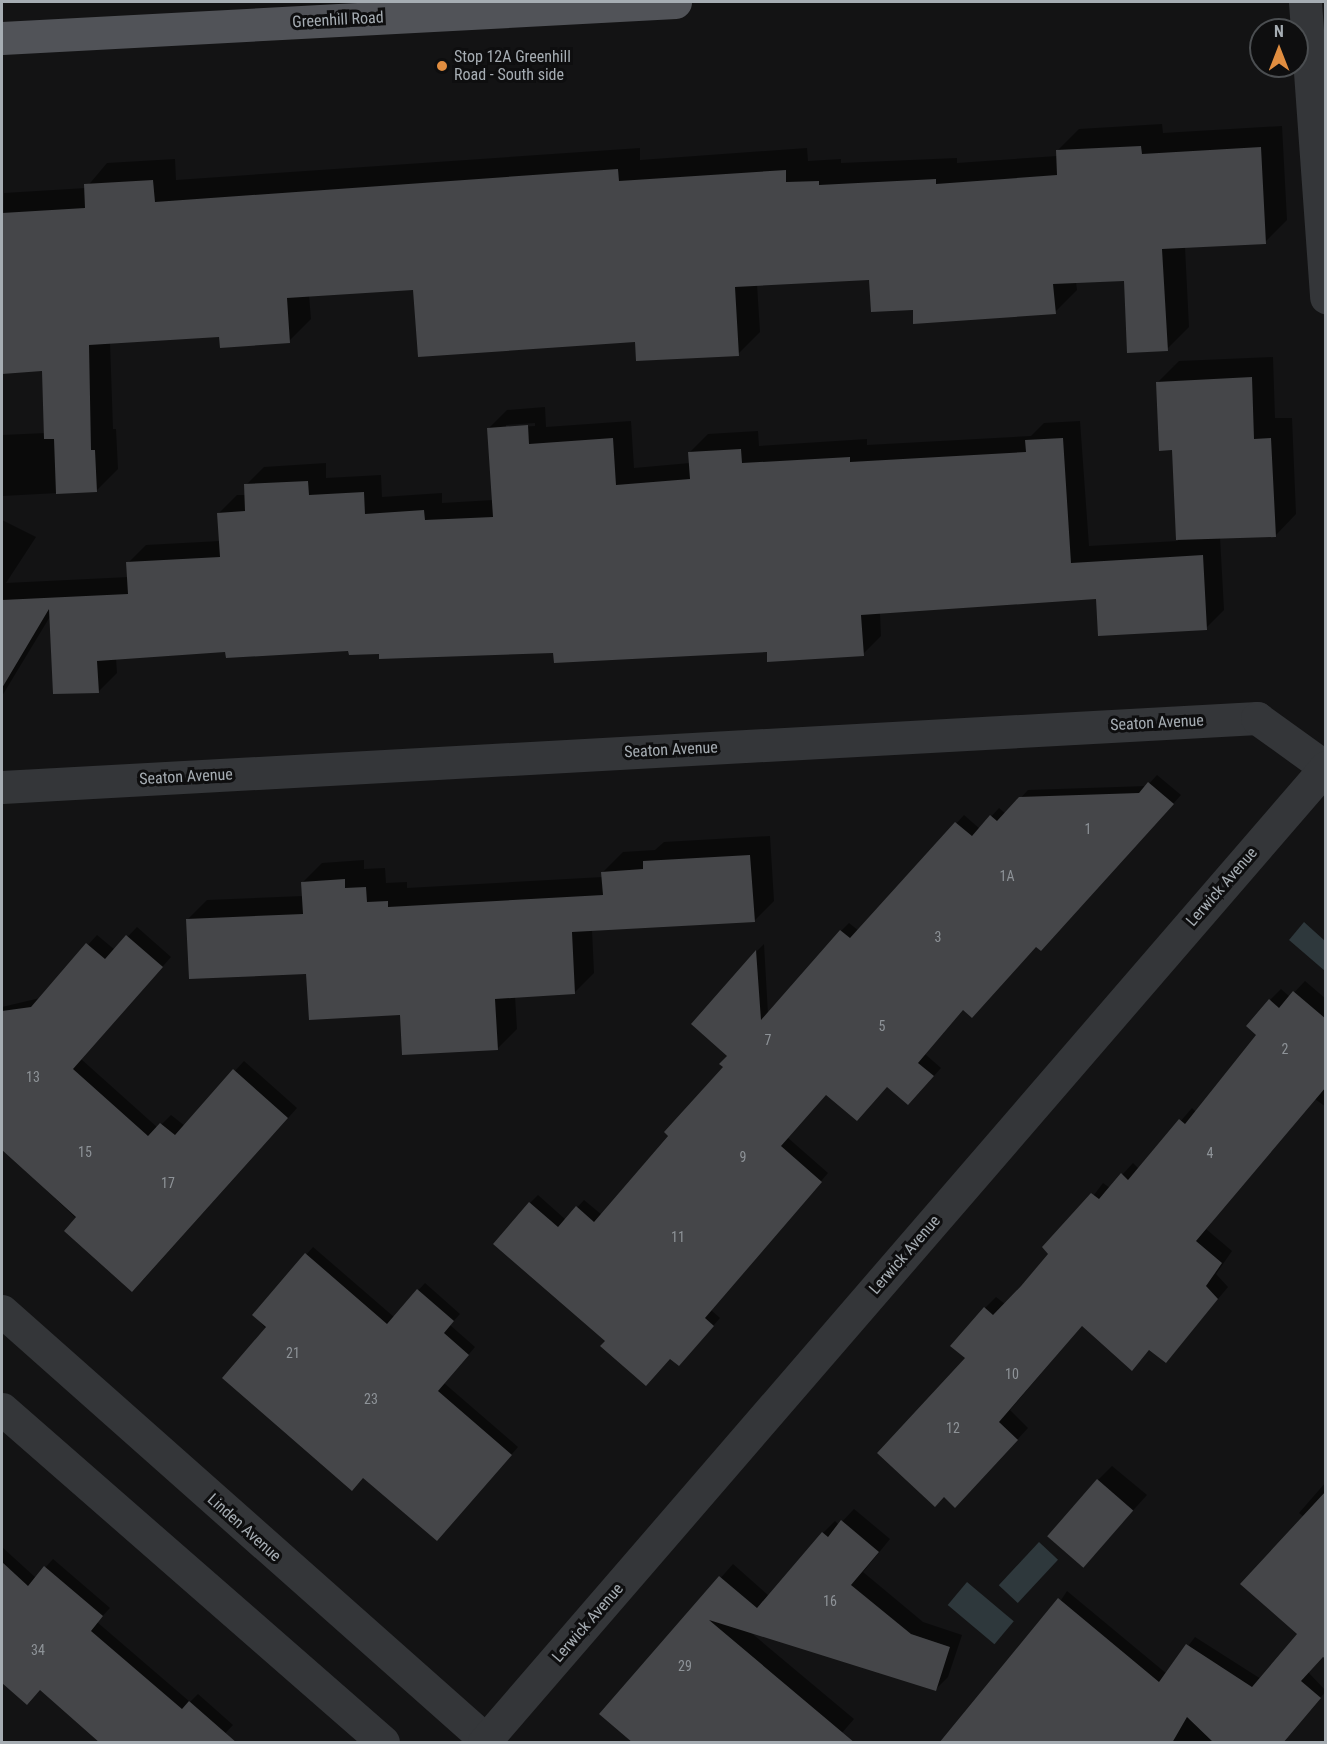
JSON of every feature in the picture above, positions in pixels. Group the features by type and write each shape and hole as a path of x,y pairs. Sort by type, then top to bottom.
{"main road":[{"name":"Greenhill Road","path":"2,38 675,2"}],"street":[{"path":"1305,2 1326,297"},
{"name":"Seaton Avenue","path":"2,787 1257,717 1325,767"},
{"name":"Lerwick Avenue","path":"486,1742 1325,767"},
{"name":"Linden Avenue","path":"2,1311 486,1742"},
{"path":"2,1409 383,1743"}],"shaded area":[{"path":"1304,922 1325,941 1325,971 1289,940"},
{"path":"1039,1542 1058,1560 1018,1603 999,1585"},
{"path":"967,1582 1014,1621 994,1644 948,1605"}],"building":[{"path":"1141,146 1142,154 1261,147 1266,244 1162,249 1168,351 1127,353 1124,281 1053,284 1056,314 913,324 913,310 871,312 869,280 735,287 739,356 636,361 635,342 418,357 413,290 287,298 290,343 220,348 219,337 89,345 91,450 95,450 97,492 56,494 54,439 44,439 42,371 2,374 2,213 85,208 84,184 153,180 155,202 618,169 619,181 786,170 786,182 819,181 819,185 936,179 936,184 1057,175 1056,150"},
{"path":"1252,377 1254,439 1271,438 1276,537 1176,540 1172,450 1159,451 1156,382"},
{"path":"528,425 529,444 613,438 616,485 690,479 688,452 741,449 742,463 850,457 850,462 1026,452 1025,440 1063,438 1071,563 1203,555 1207,630 1098,636 1096,599 861,615 864,656 767,662 767,652 554,663 553,653 379,659 379,654 349,655 348,651 226,658 225,652 97,661 99,693 53,694 49,609 2,688 2,600 128,594 126,562 220,557 217,513 245,511 244,484 308,481 309,495 364,492 365,514 424,510 425,520 493,517 487,428"},
{"path":"1148,782 1174,804 1041,951 1036,947 972,1018 963,1010 918,1063 934,1076 908,1105 887,1087 857,1121 826,1095 781,1146 822,1182 705,1318 714,1326 679,1366 670,1359 646,1386 600,1346 605,1341 493,1244 529,1202 558,1227 576,1206 594,1222 668,1136 664,1132 723,1067 719,1064 727,1056 691,1024 756,950 761,1020 840,930 850,938 955,822 972,836 990,815 997,821 1019,797 1139,793"},
{"path":"750,855 755,922 572,932 575,994 495,999 498,1050 402,1055 400,1015 309,1020 306,974 189,979 186,919 303,914 301,882 345,879 345,888 366,887 367,902 388,901 388,907 603,895 601,872 643,869 643,861"},
{"path":"126,935 163,967 73,1069 148,1136 160,1123 175,1135 233,1069 288,1118 132,1292 64,1231 76,1217 2,1150 2,1011 31,1007 86,943 105,959"},
{"path":"1293,991 1326,1019 1326,1087 1196,1241 1222,1263 1206,1286 1218,1299 1166,1363 1149,1350 1132,1371 1082,1326 999,1422 1018,1440 955,1508 944,1497 935,1507 877,1453 965,1358 950,1346 984,1307 993,1315 1021,1286 1048,1254 1042,1247 1091,1193 1099,1199 1121,1173 1128,1180 1179,1119 1185,1124 1256,1035 1246,1026 1269,999 1279,1008"},
{"path":"305,1253 387,1324 417,1289 454,1321 444,1333 469,1355 438,1391 512,1455 437,1541 363,1478 352,1491 222,1378 266,1327 252,1315"},
{"path":"1097,1479 1133,1510 1083,1568 1047,1536"},
{"path":"1326,1491 1326,1659 1323,1657 1301,1681 1321,1698 1283,1743 1214,1743 1187,1717 1172,1743 939,1743 1058,1598 1159,1682 1186,1644 1252,1687 1297,1634 1240,1584"},
{"path":"841,1520 879,1552 851,1585 911,1634 950,1647 936,1691 709,1620 855,1743 633,1743 599,1714 719,1576 757,1608 822,1532 828,1537"},
{"path":"2,1562 28,1586 44,1566 103,1616 91,1631 182,1709 189,1701 237,1743 100,1743 40,1690 27,1705 2,1683"}],"place":[{"name":"Stop 12A Greenhill Road - South side","path":"442,66"}]}
